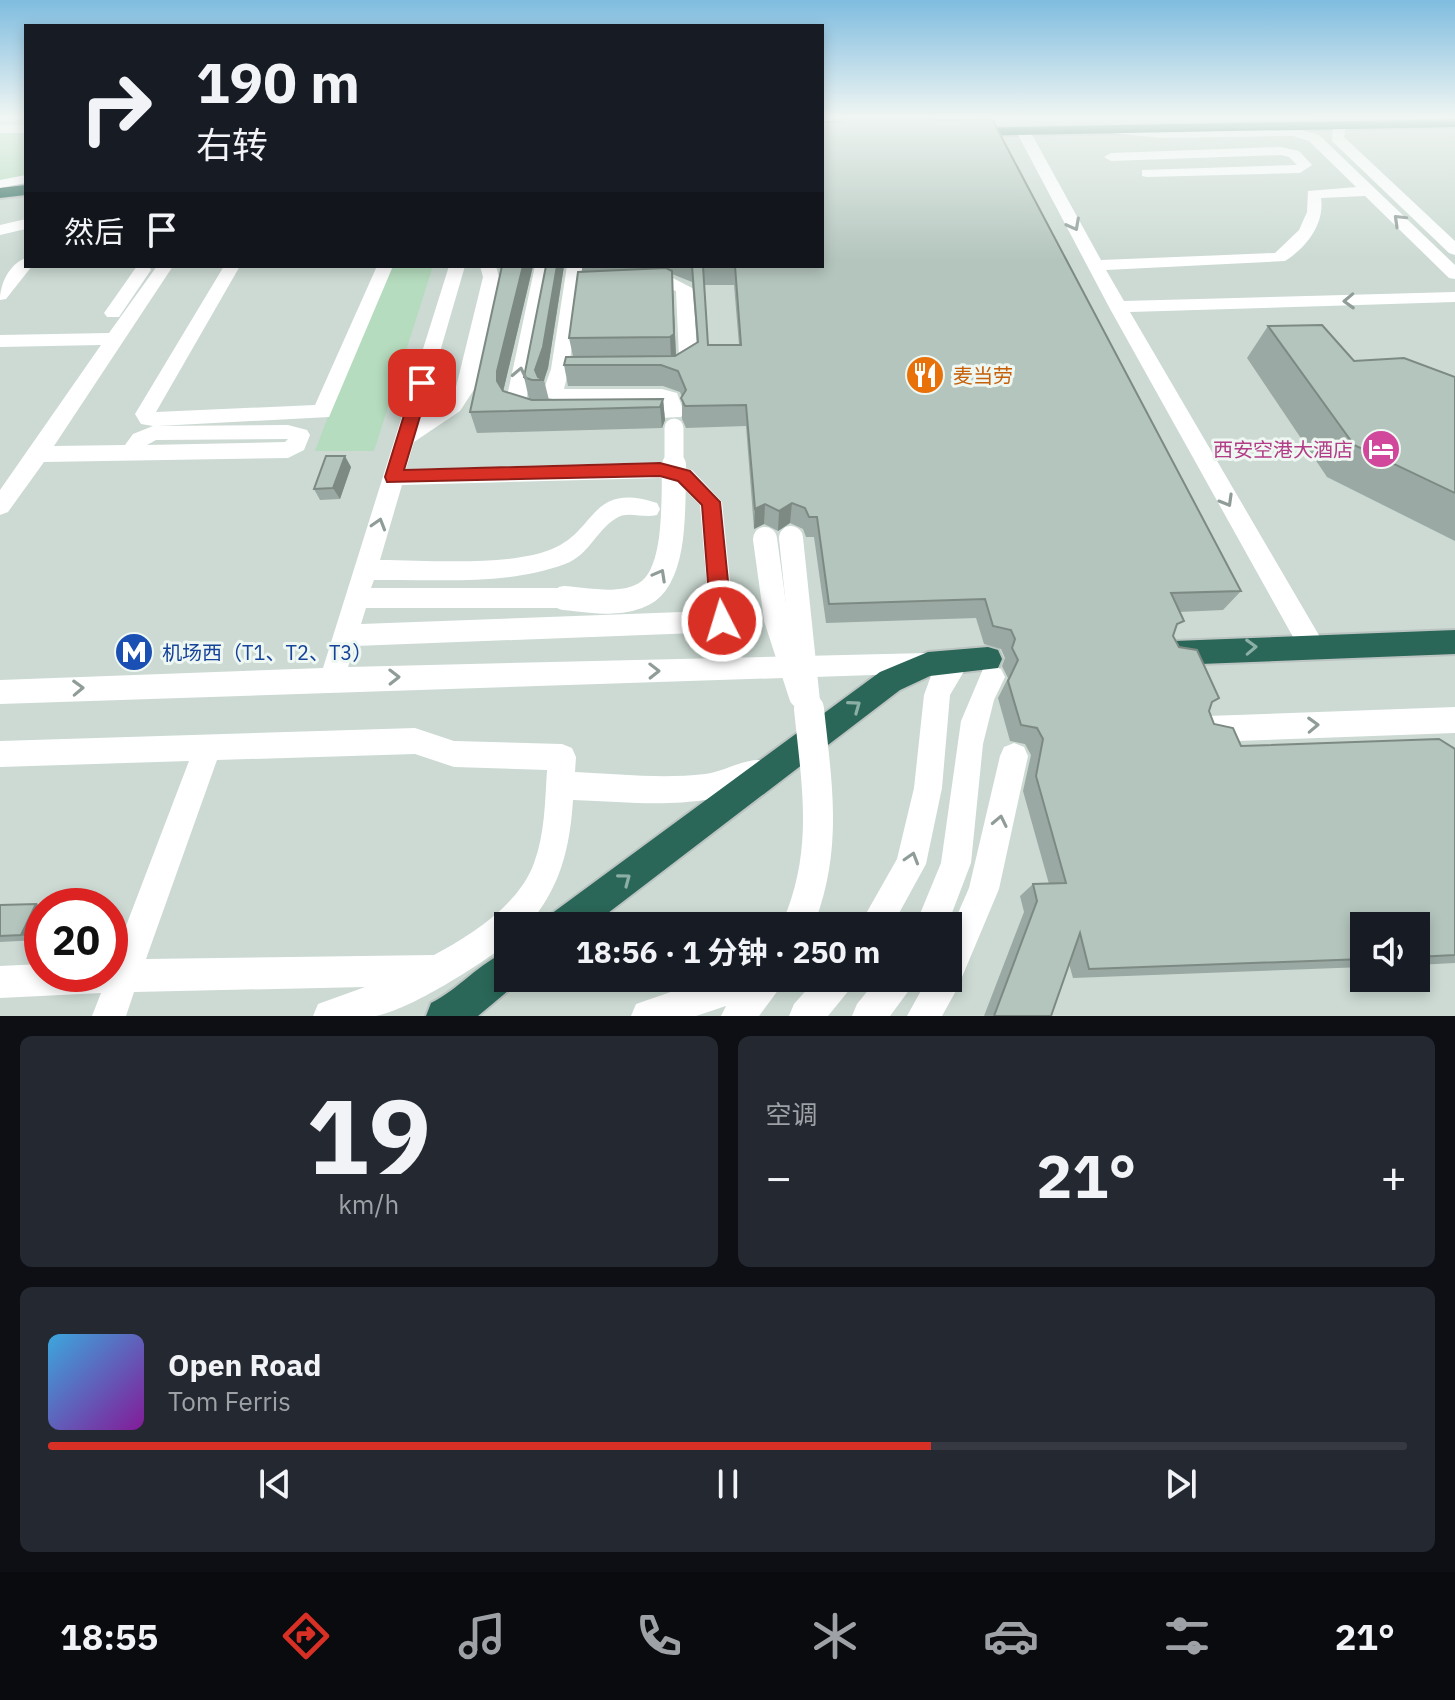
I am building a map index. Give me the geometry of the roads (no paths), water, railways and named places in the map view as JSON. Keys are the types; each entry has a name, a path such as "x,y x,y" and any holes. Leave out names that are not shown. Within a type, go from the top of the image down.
{"highway":[{"path":"0,195 24,190"},
{"path":"1174,653 1311,645 1455,642"},
{"path":"581,912 767,770 890,681 942,662 990,668"},
{"path":"444,1016 458,1009 494,980"}],"street":[{"path":"1041,165 1118,307 1311,645"},
{"path":"1147,173 1286,170 1304,169 1305,165"},
{"path":"1343,165 1455,274"},
{"path":"1366,165 1455,250"},
{"path":"1286,170 1308,194"},
{"path":"0,184 24,179"},
{"path":"1095,265 1279,258 1313,221 1316,205 1313,194 1369,191"},
{"path":"0,221 24,215"},
{"path":"0,230 24,224"},
{"path":"0,295 24,265"},
{"path":"0,505 164,268"},
{"path":"231,268 145,414 148,419 322,412 384,268"},
{"path":"332,679 456,268"},
{"path":"405,438 453,406 465,388 491,277 489,268"},
{"path":"543,268 516,393 519,406 537,411 674,420"},
{"path":"356,598 564,598 612,601 636,597 654,587 670,553 674,420 670,398 557,395 553,388 567,369 578,285 575,268"},
{"path":"113,313 143,270"},
{"path":"623,284 671,282 685,289 688,361 676,368 660,368"},
{"path":"1118,307 1455,297"},
{"path":"0,341 114,339"},
{"path":"38,454 131,453 288,450 297,445 300,435 288,432 154,433 140,439 131,453"},
{"path":"345,635 722,621 711,502 684,476 660,470 394,477"},
{"path":"366,570 534,565 564,554 613,507 628,504 649,509"},
{"path":"791,538 820,818 819,849 804,912"},
{"path":"765,539 783,657 809,716"},
{"path":"0,692 332,679 942,662 928,788 911,864 883,912"},
{"path":"938,912 956,862 972,724 990,668"},
{"path":"1207,729 1455,720"},
{"path":"0,754 415,741 454,754 562,757 554,842 546,874 533,899 475,950 439,970 351,1010 330,1016"},
{"path":"128,962 207,749"},
{"path":"962,941 984,889 1014,756"},
{"path":"560,785 672,790 708,788 767,770"},
{"path":"128,976 439,970"},
{"path":"0,982 24,981"},
{"path":"109,1016 117,992"},
{"path":"648,1016 718,992"},
{"path":"738,1016 757,992"},
{"path":"806,1016 827,992"},
{"path":"869,1016 888,992"},
{"path":"924,1016 938,992"}],"place":[{"name":"麦当劳","path":"925,375"},
{"name":"西安空港大酒店","path":"1381,449"},
{"name":"机场西（T1、T2、T3）","path":"134,652"}]}
